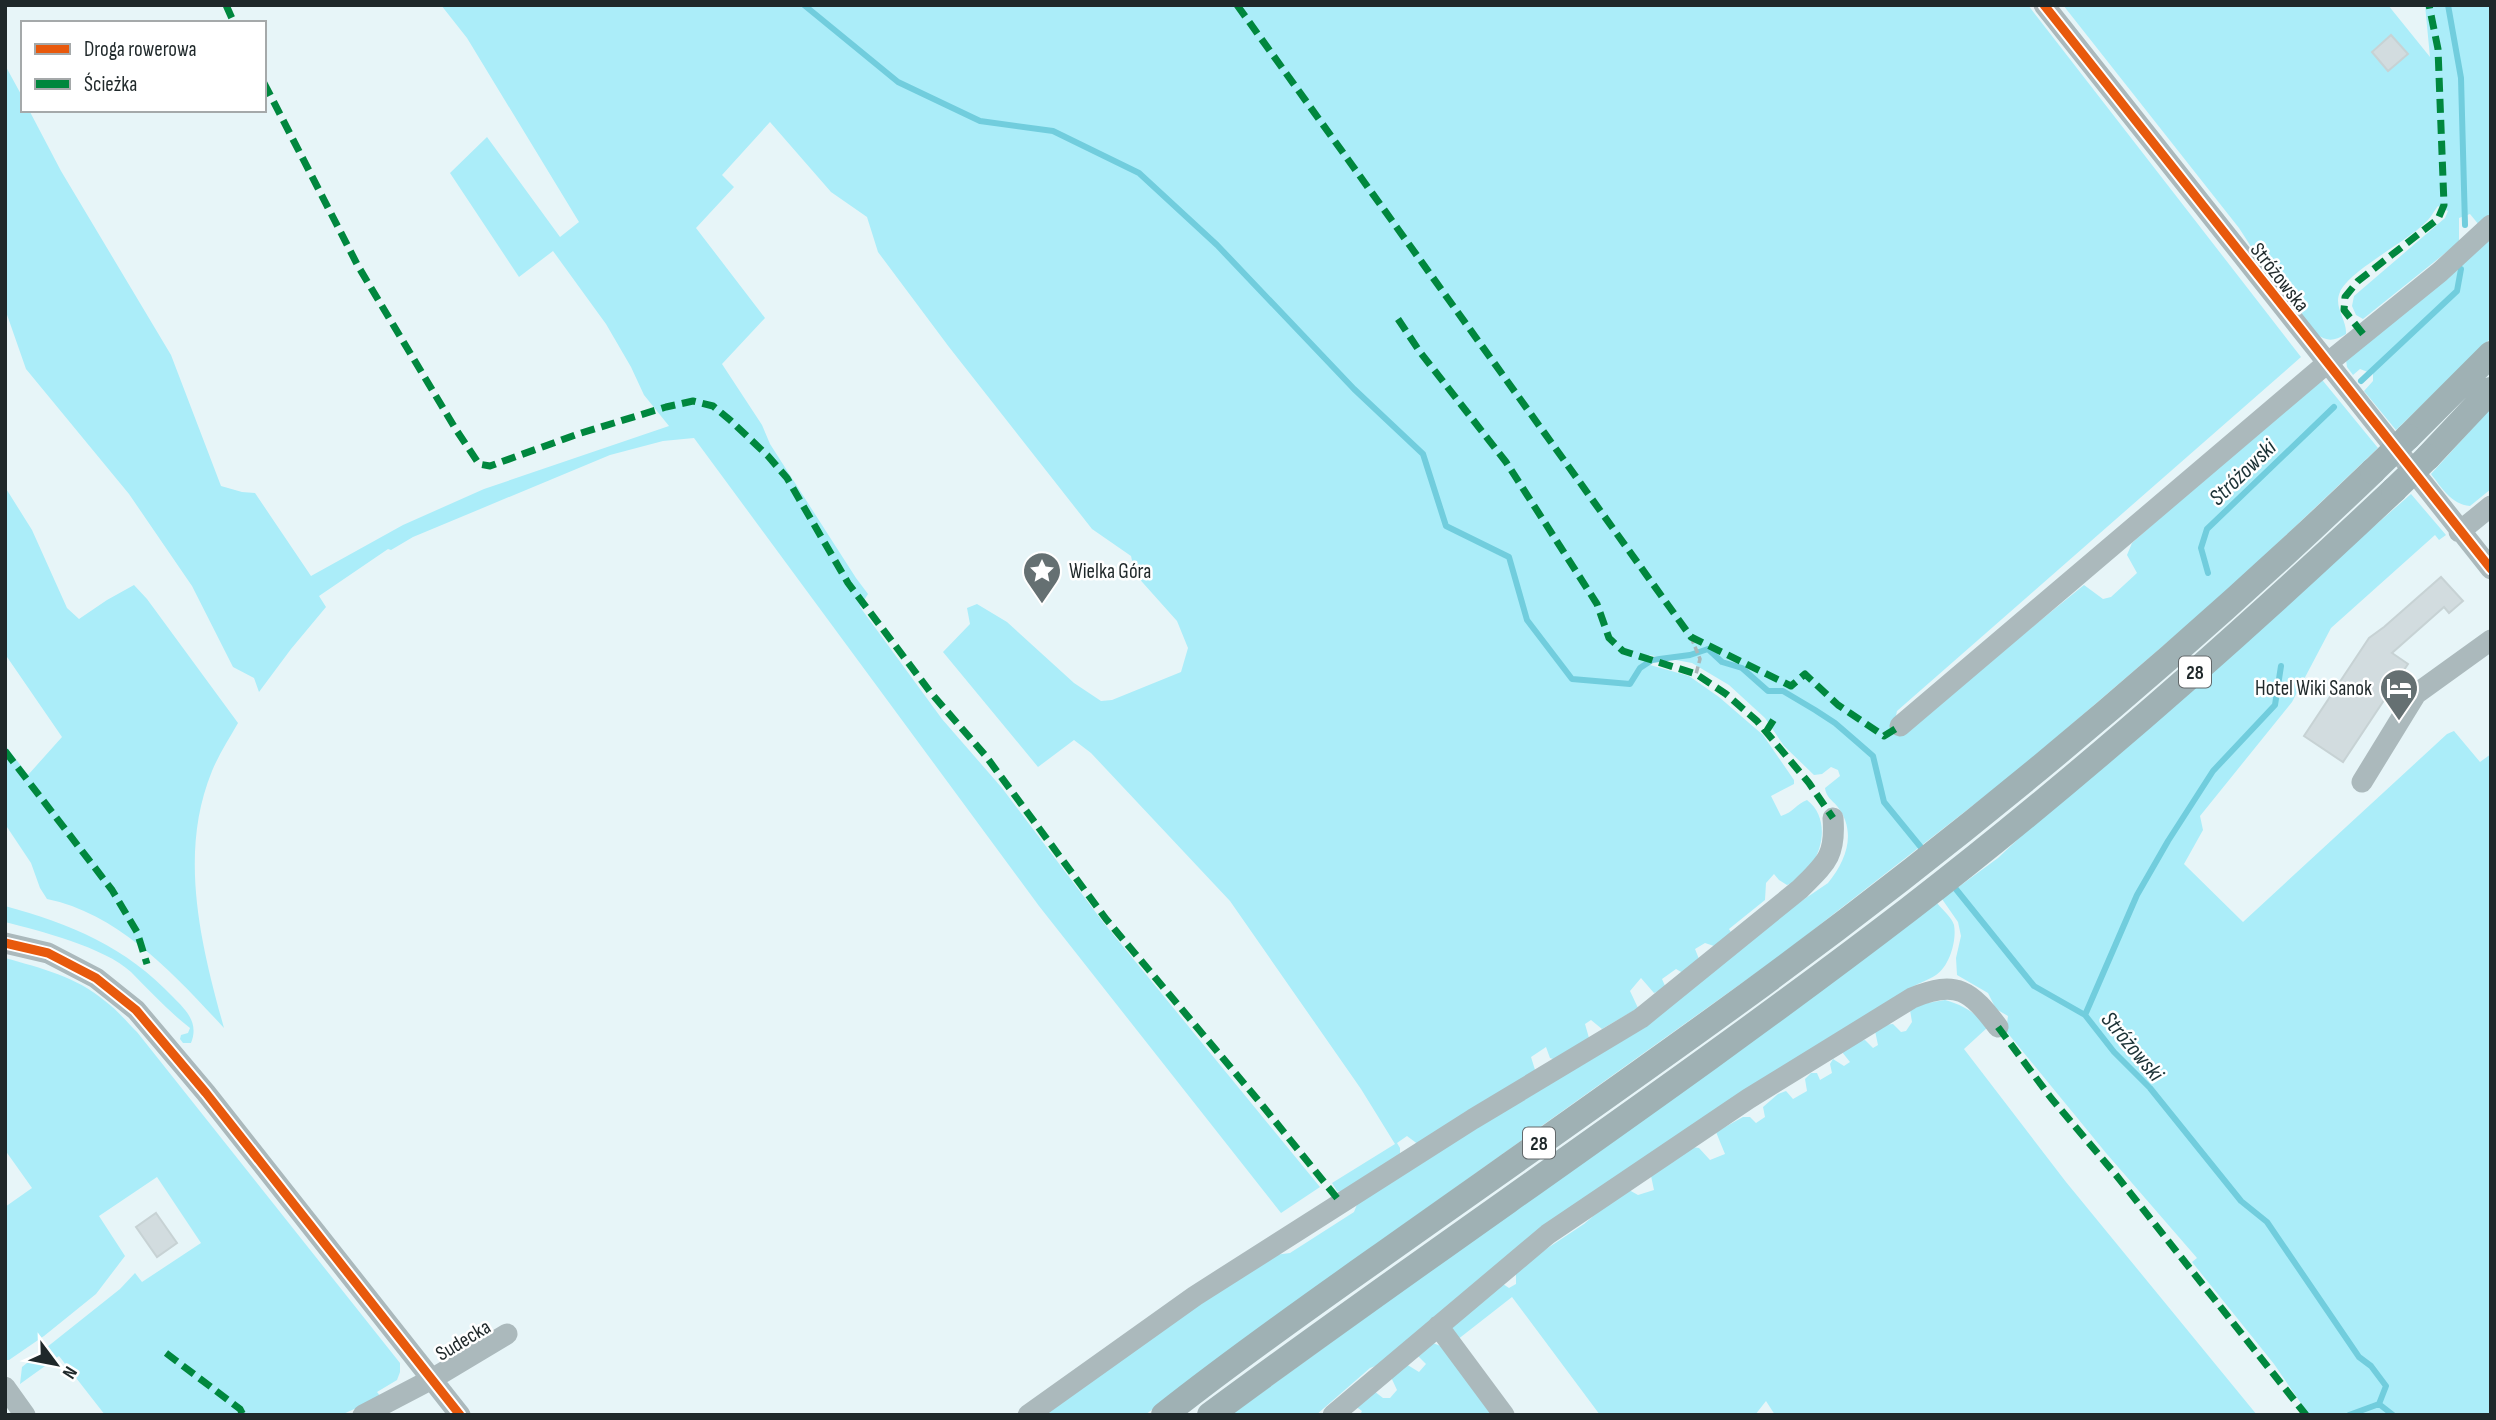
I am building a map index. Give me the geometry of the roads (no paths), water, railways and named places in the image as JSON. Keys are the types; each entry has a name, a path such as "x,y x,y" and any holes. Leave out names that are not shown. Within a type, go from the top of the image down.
{"main road":[{"name":"28","path":"1164,1415 1308,1307 1745,996 1969,826 2167,660 2282,557 2491,354"},
{"name":"28","path":"1210,1415 1350,1312 1768,1015 1989,846 2176,690 2394,490 2491,390"}],"street":[{"name":"Stróżowska","path":"2043,5 2491,569"},
{"path":"1900,726 2327,364 2440,272 2491,225"},
{"path":"2459,532 2491,506"},
{"path":"2362,782 2416,694 2491,639"},
{"path":"1028,1415 1195,1296 1474,1119 1641,1018 1801,889 1831,855 1835,836 1833,818"},
{"path":"5,943 48,953 96,978 135,1010 160,1037 460,1415"},
{"path":"1334,1415 1548,1234 1748,1099 1912,998 1935,988 1960,990 1980,1004 1998,1027"},
{"path":"1438,1326 1504,1415"},
{"name":"Sudecka","path":"363,1415 432,1379 507,1334"},
{"path":"7,1391 25,1415"}],"waterway":[{"path":"804,5 898,82 980,121 1053,131 1139,173 1217,245 1354,389 1423,454 1446,526 1509,557 1527,620 1572,679 1630,684 1640,668 1652,660 1690,655 1708,649 1722,662 1742,668 1768,691 1783,691 1815,710 1835,723 1873,756 1884,802 1924,851"},
{"name":"Stróżowski","path":"2448,5 2461,78 2465,225"},
{"name":"Stróżowski","path":"2361,381 2457,291 2461,269"},
{"name":"Stróżowski","path":"2208,573 2201,548 2207,529 2334,407"},
{"name":"Stróżowski","path":"2281,666 2275,705 2213,771 2168,841 2137,895 2085,1015 2114,1052 2150,1088 2241,1201 2267,1222 2359,1357 2371,1366 2386,1386 2379,1404 2393,1415"},
{"path":"1951,883 2034,986 2085,1015"},
{"path":"2349,1415 2379,1404"}],"place":[{"name":"Wielka Góra","path":"1042,605"},
{"name":"Hotel Wiki Sanok","path":"2399,722"}]}
